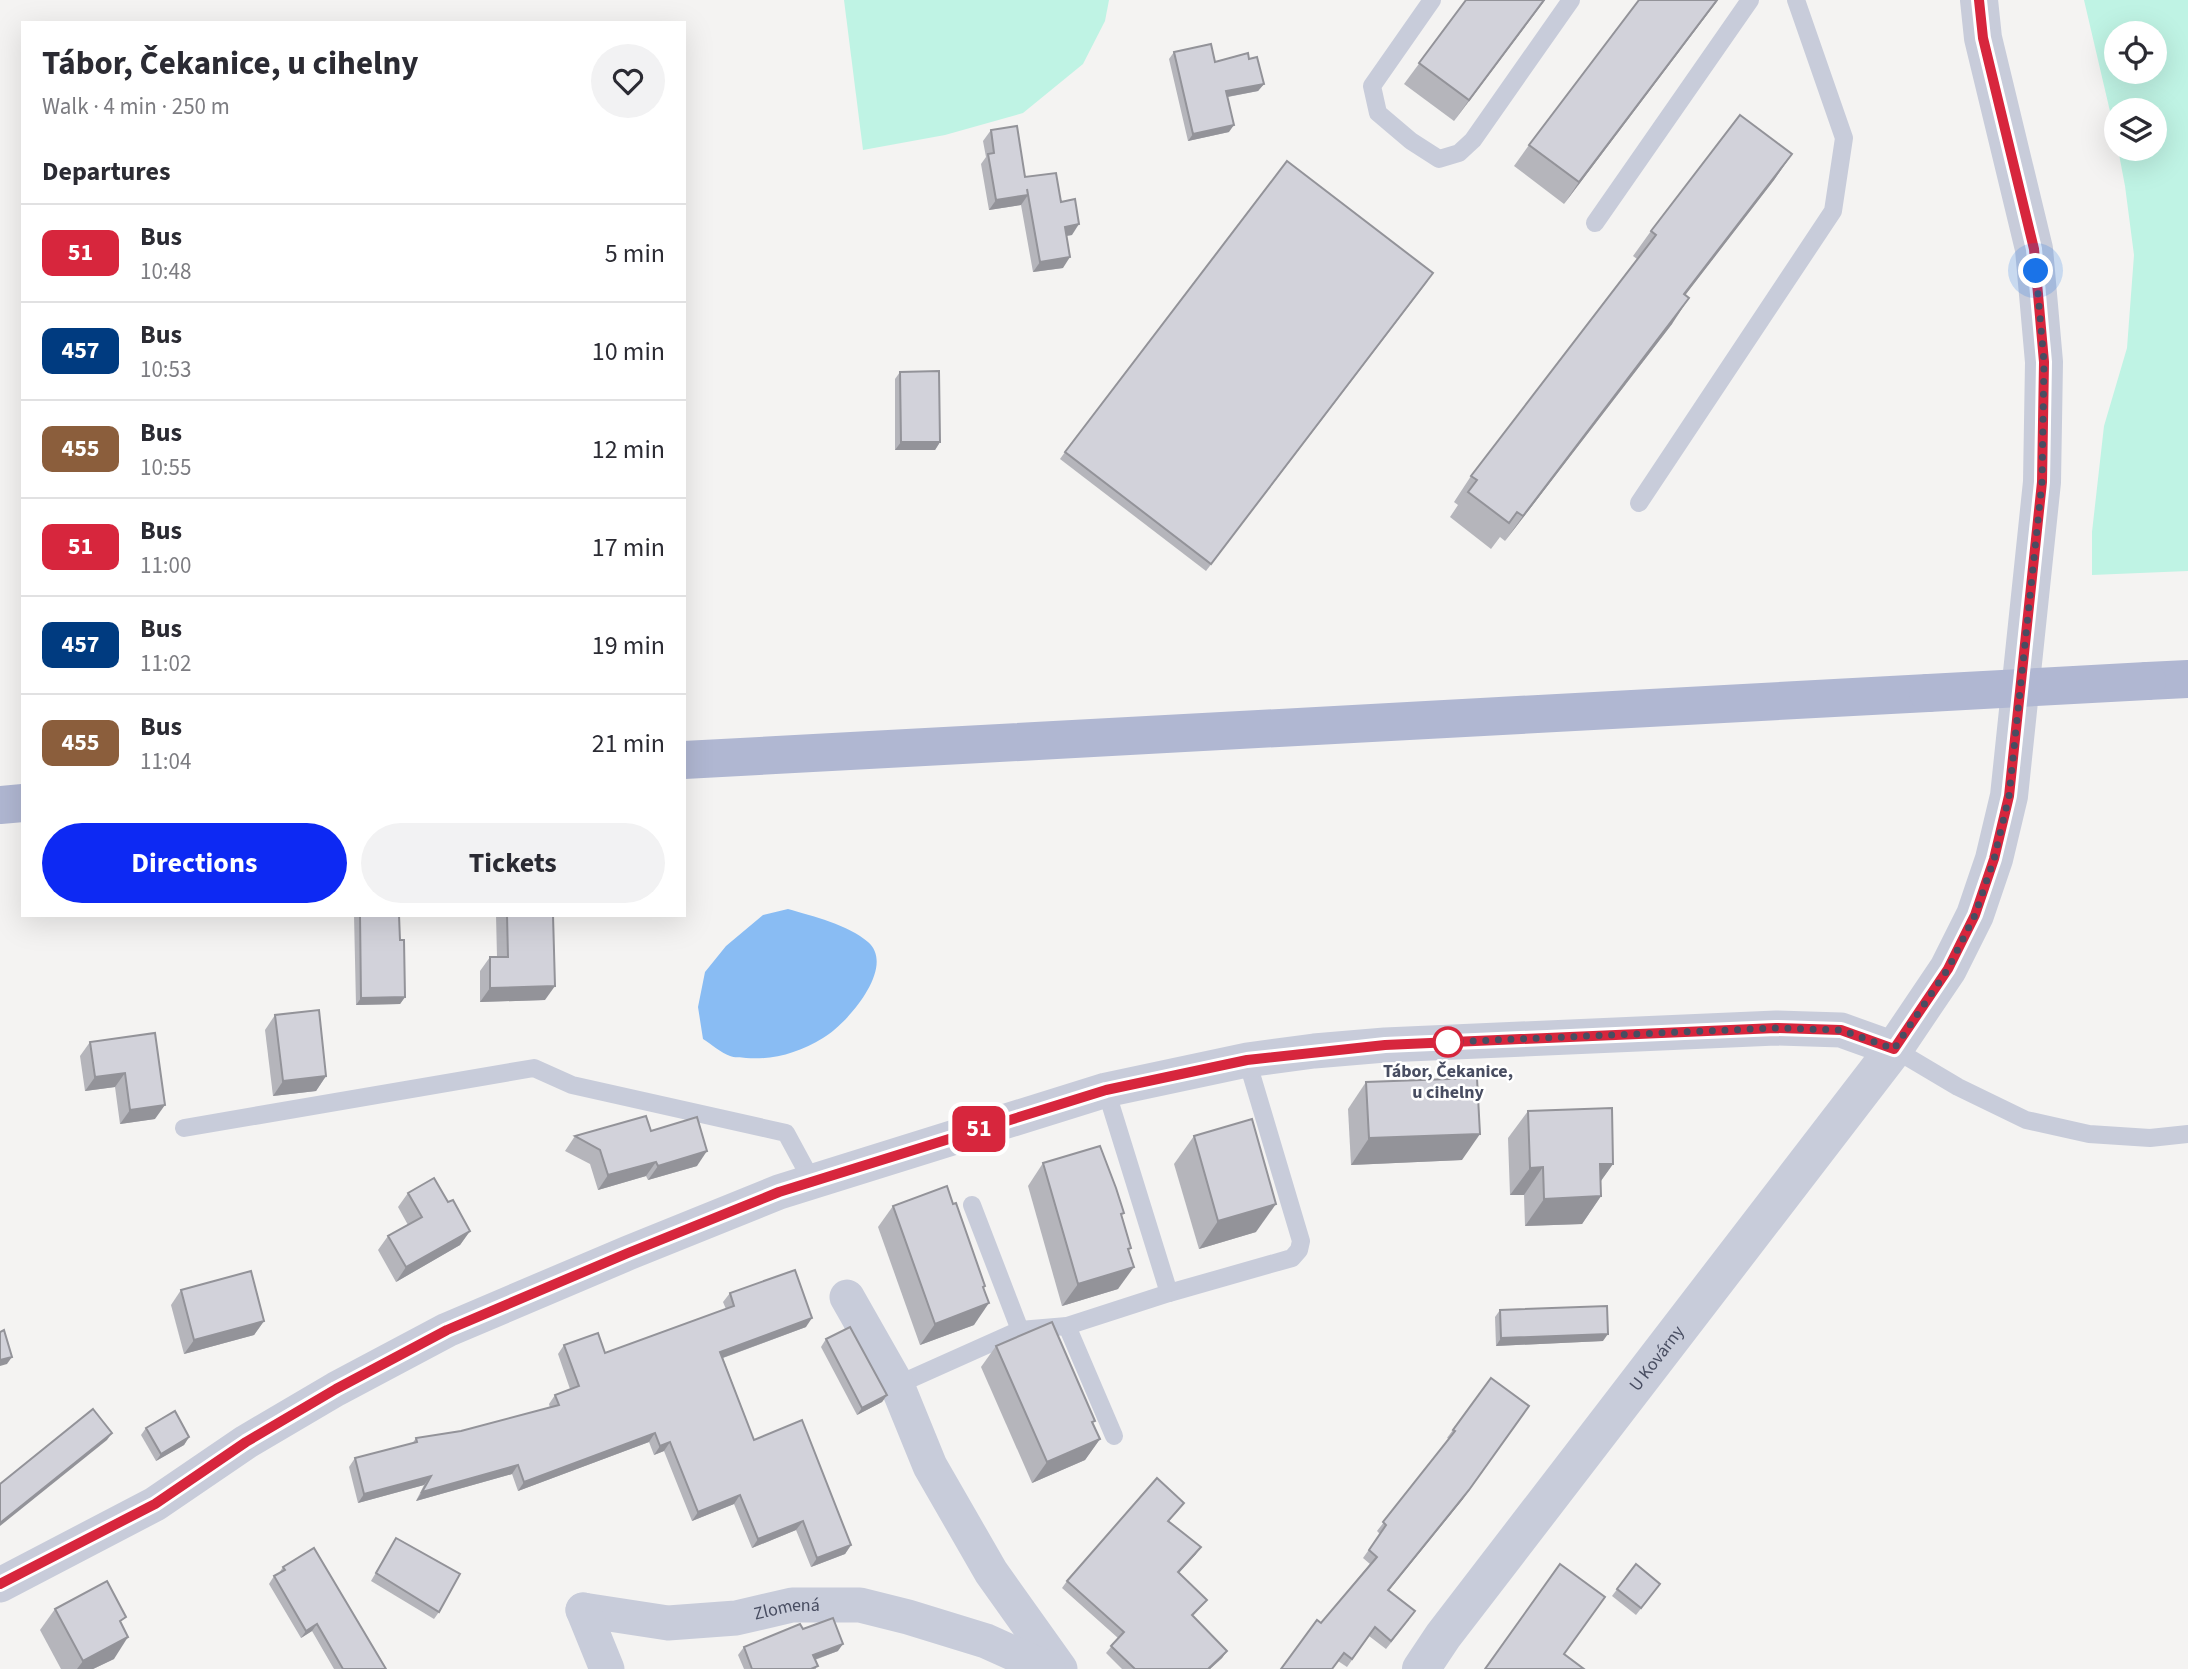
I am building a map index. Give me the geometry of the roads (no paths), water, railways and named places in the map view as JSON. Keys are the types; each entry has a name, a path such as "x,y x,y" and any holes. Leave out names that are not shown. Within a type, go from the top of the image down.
{"main road":[{"path":"686,760 2188,679"},
{"path":"0,805 21,803"}],"street":[{"name":"U Kovárny","path":"1421,1669 1443,1636 1894,1049 1948,969 1975,915 1994,859 2009,796 2042,482 2044,362 2034,249 1983,38 1979,0"},
{"path":"0,1584 155,1504 246,1442 324,1395 447,1330 779,1192 1106,1090 1247,1060 1385,1045 1776,1028 1841,1030 1894,1049"},
{"path":"847,1297 897,1385 930,1466 991,1572 1060,1669"},
{"name":"Zlomená","path":"607,1669 583,1610 668,1623 736,1618 792,1605 860,1605 908,1616 986,1641 1048,1669"}],"lane":[{"path":"1432,0 1372,86 1378,113 1411,141 1439,159 1459,153 1473,140 1571,0"},
{"path":"1595,223 1750,0"},
{"path":"1639,503 1833,211 1844,138 1796,0"},
{"path":"1894,1049 1958,1087 2026,1120 2089,1134 2150,1138 2188,1134"},
{"path":"897,1385 1020,1330 1068,1326 1169,1293 1292,1258 1299,1250 1301,1241 1247,1060"},
{"path":"184,1128 534,1068 572,1085 786,1133 812,1181"},
{"path":"1106,1090 1169,1293"},
{"path":"972,1205 1020,1330"},
{"path":"1068,1326 1114,1436"}],"water":[{"path":"788,909 841,926 868,942 875,953 873,980 844,1021 814,1043 786,1054 766,1058 727,1055 703,1039 698,1007 705,972 726,946 763,915"}],"place":[{"name":"Tábor, Čekanice, u cihelny","path":"1448,1042"}]}
